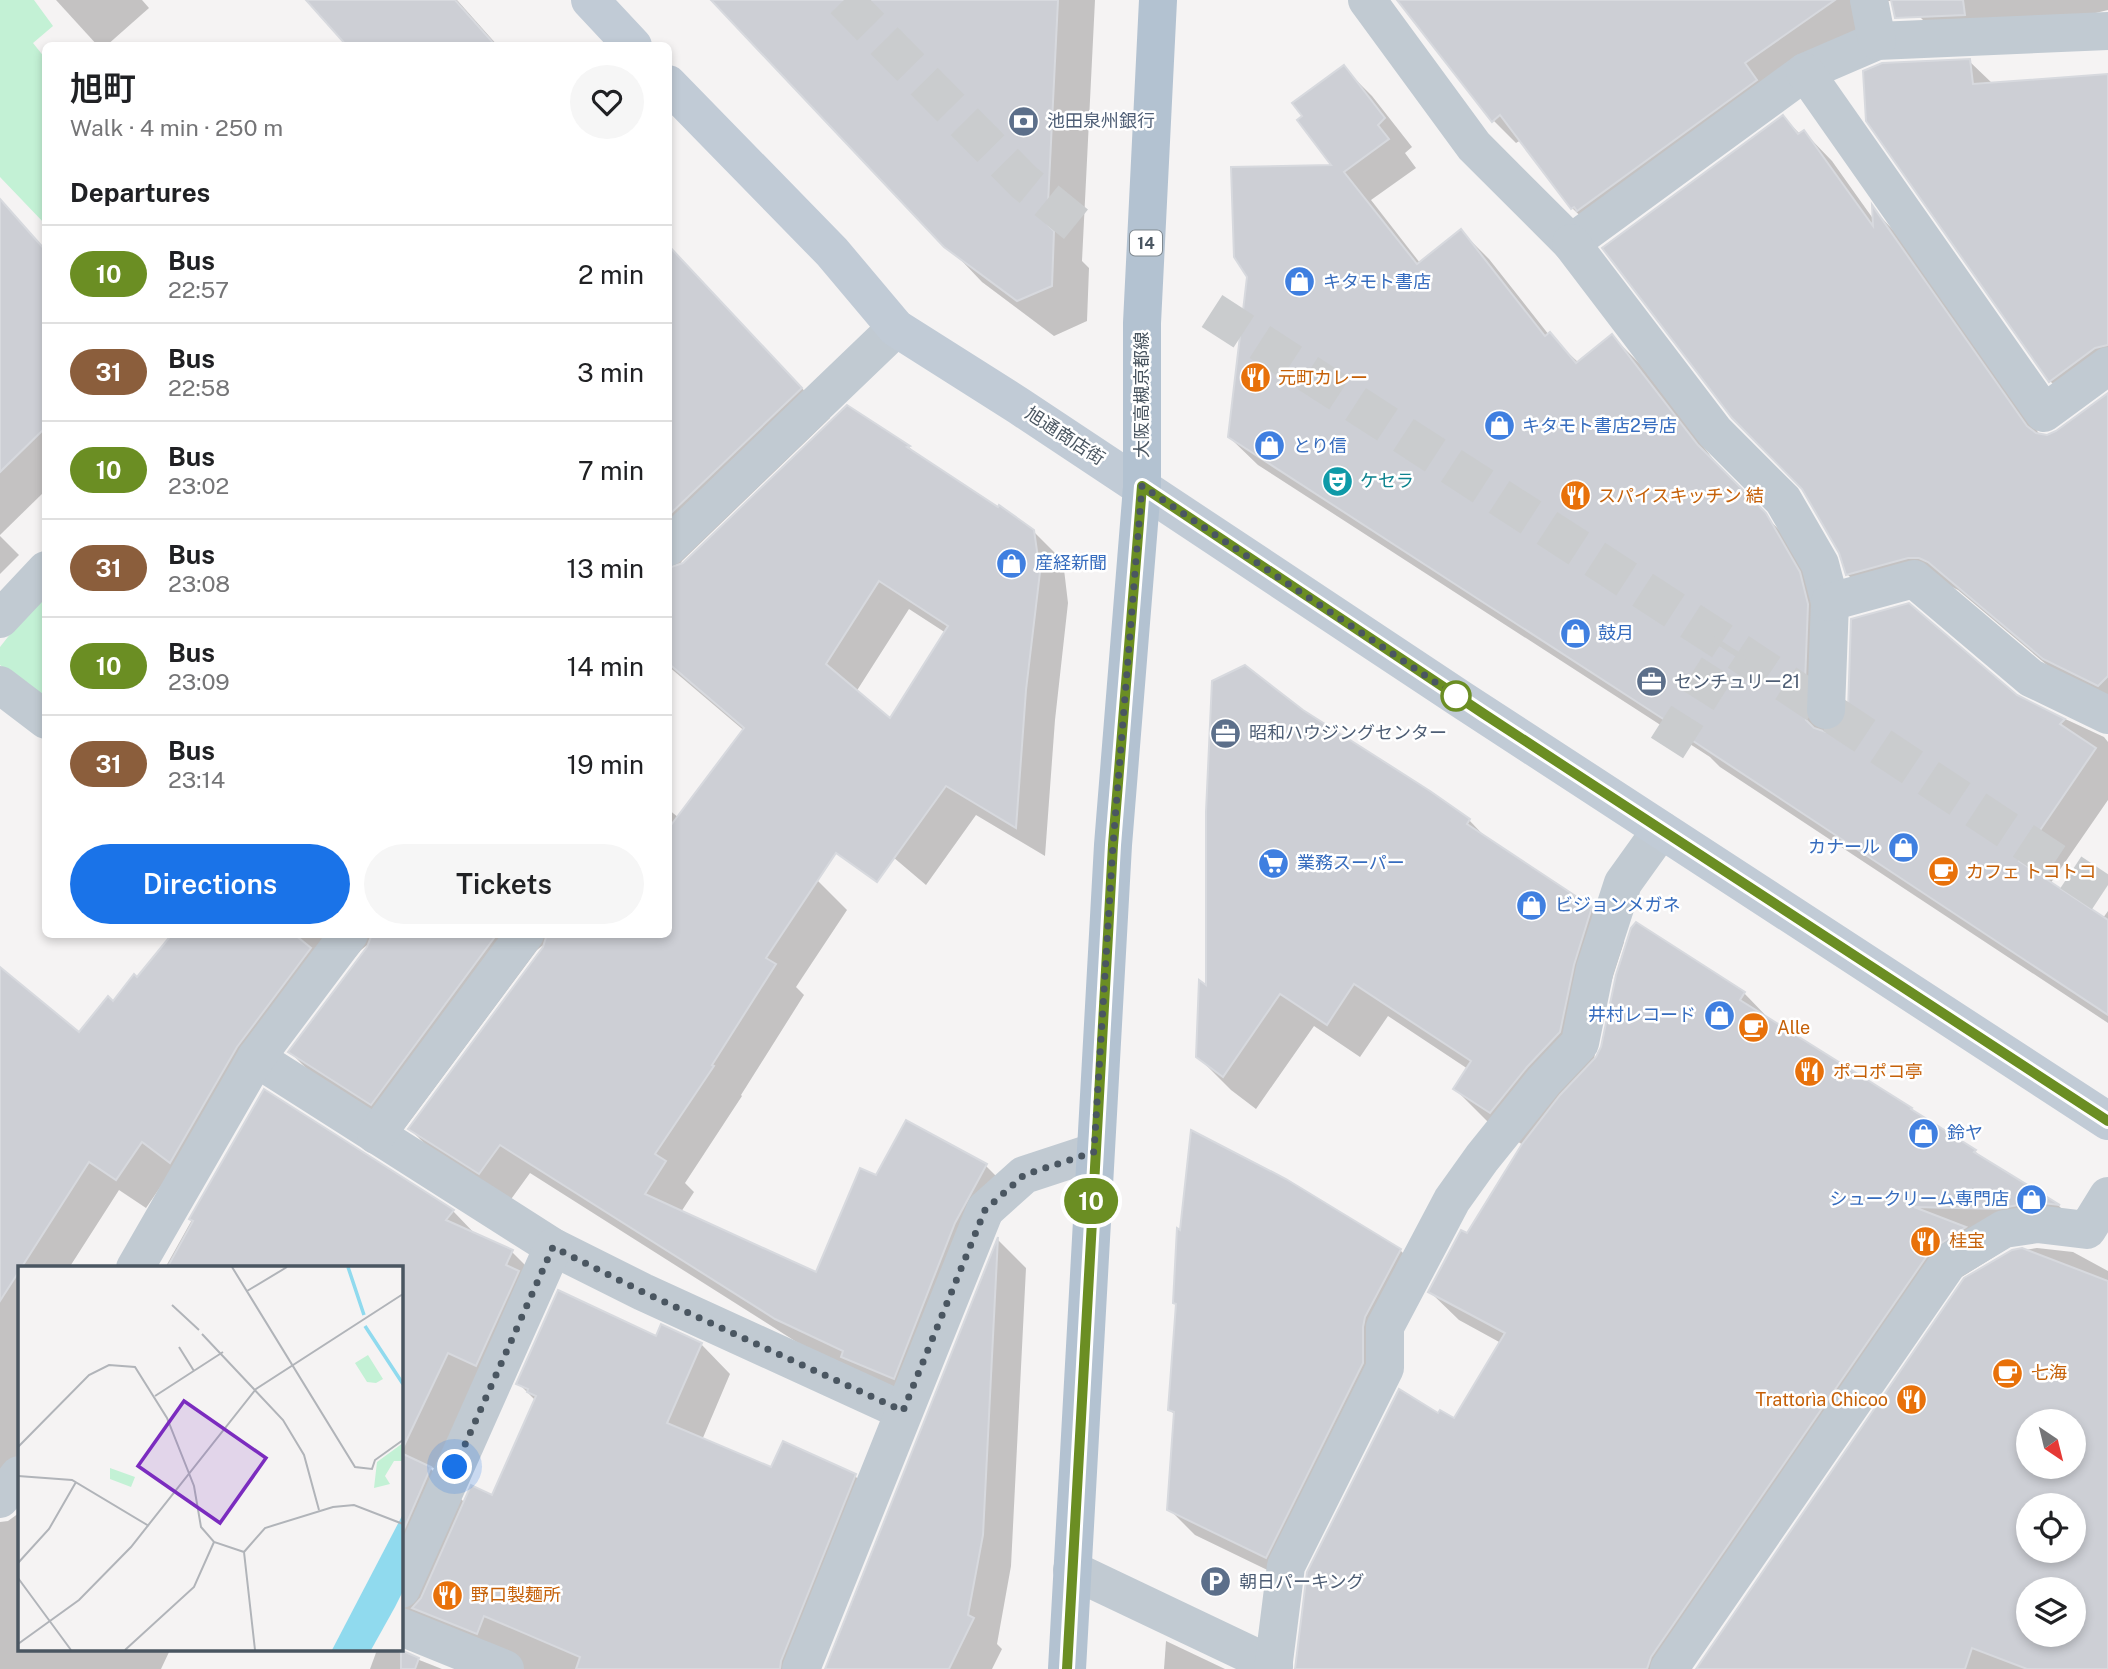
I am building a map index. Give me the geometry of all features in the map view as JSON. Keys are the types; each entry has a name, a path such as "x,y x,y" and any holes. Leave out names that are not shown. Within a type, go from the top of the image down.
{"main road":[{"name":"大阪高槻京都線","path":"1067,1669 1113,845 1142,486 1142,323 1158,0"}],"street":[{"path":"590,0 629,42"},
{"path":"1367,0 1474,146 1571,243 1715,432 1783,499 1820,564 1830,601 1826,710"},
{"path":"1868,0 1877,41"},
{"path":"1571,243 1805,72 1877,41 2108,32"},
{"path":"1805,72 2044,413 2108,366"},
{"name":"旭通商店街","path":"672,88 832,252 897,328 2108,1121"},
{"path":"672,543 897,328"},
{"path":"0,619 42,574"},
{"path":"1830,601 1914,579 2031,678 2108,715"},
{"path":"0,685 42,717"},
{"path":"1072,1570 1273,1667 1286,1566 1385,1368 1385,1327 1452,1200 1536,1091 1580,1043 1595,969 1623,883 1661,830"},
{"path":"136,1266 256,1058 338,938"},
{"path":"376,1135 522,938"},
{"path":"256,1058 553,1247 643,1292 903,1411"},
{"path":"801,1669 985,1210 1024,1175 1094,1152"},
{"path":"1669,1669 1949,1262 2004,1229 2038,1224 2087,1230 2108,1196"},
{"path":"402,1587 553,1247"},
{"path":"402,1627 505,1669"}],"green space":[{"path":"0,0 34,0 53,26 33,43 42,54 42,221 0,177"},
{"path":"42,594 42,700 0,665 0,647"}],"building":[{"path":"306,0 455,0 492,42 343,42"},
{"path":"711,0 1058,0 1047,224 1054,231 1052,286 1017,301 944,247"},
{"path":"1397,0 1835,0 1745,63 1757,80 1577,211 1574,207 1571,209 1500,115 1492,122"},
{"path":"1891,0 1963,0 1965,15 1895,18"},
{"path":"1970,59 1973,84 2108,74 2108,345 2095,348 2049,382 1866,121 1863,71 1882,63"},
{"path":"1344,65 1385,118 1378,125 1389,139 1344,172 1417,264 1461,229 1545,336 1550,332 1576,363 1612,334 1698,445 1766,513 1800,572 1808,604 1804,709 1806,720 1814,728 1826,732 1837,729 1845,721 1848,711 1851,619 1909,603 2017,695 2065,719 2060,724 2096,748 2019,861 2108,920 2108,1015 1690,739 1691,737 1228,437 1247,277 1234,257 1231,167 1331,165 1297,120 1302,116 1292,103"},
{"path":"1783,115 1798,134 1804,130 1873,226 1872,205 2027,426 2036,433 2047,435 2108,393 2108,676 2098,686 2043,659 1928,562 1919,558 1908,558 1846,575 1839,553 1802,489 1732,418 1602,248"},
{"path":"0,199 42,246 42,431 0,472"},
{"path":"672,249 802,388 672,512"},
{"path":"847,405 1034,530 1040,572 1026,690 1016,828 946,786 877,882 836,853 766,958 776,964 712,1065 714,1066 655,1154 666,1161 645,1194 816,1272 860,1168 876,1175 906,1120 987,1164 955,1223 894,1379 841,1357 843,1351 775,1319 500,1145 479,1174 408,1129 543,947 546,938 672,938 672,824 744,728 672,666 672,567 683,563","holes":["879,581 948,626 890,718 826,664"]},
{"path":"1245,665 1303,710 1430,791 1470,819 1467,824 1592,907 1574,965 1560,1032 1490,1113 1453,1089 1471,1061 1354,984 1327,1025 1280,994 1223,1077 1196,1057 1199,980 1206,985 1206,812 1212,681"},
{"path":"1636,922 1745,992 1740,1000 2060,1205 2034,1202 1997,1209 1914,1207 1966,1227 1931,1250 1651,1657 1647,1669 1295,1669 1307,1572 1399,1389 1438,1413 1440,1410 1454,1418 1505,1333 1428,1292 1461,1230 1467,1233 1522,1144 1560,1095 1596,1057 1601,1047 1616,975 1631,928"},
{"path":"169,938 299,938 311,948 237,1047 170,1163 142,1142 116,1180 89,1162 22,1266 18,1266 18,1273 0,1301 0,967 79,1032 108,996 113,1001 134,974 137,977"},
{"path":"370,938 494,938 371,1105 288,1052 367,947"},
{"path":"264,1089 454,1210 446,1220 513,1250 506,1265 519,1271 476,1366 448,1353 402,1450 402,1266 168,1266 193,1221 189,1219"},
{"path":"1191,1130 1286,1179 1401,1249 1365,1317 1363,1363 1266,1558 1167,1510 1174,1412 1168,1410 1176,1304 1173,1303 1177,1228 1180,1230"},
{"path":"998,1237 983,1535 968,1615 974,1618 949,1669 825,1669"},
{"path":"2022,1248 2108,1281 2108,1669 2027,1669 1972,1648 1965,1669 1696,1669 1964,1278 2012,1250"},
{"path":"558,1290 656,1336 661,1324 702,1343 667,1423 771,1467 783,1441 856,1474 780,1669 576,1669 580,1657 484,1616 477,1634 412,1608 421,1598 471,1485 492,1495 536,1396 516,1384"},
{"path":"402,1453 431,1467 402,1534"},
{"path":"402,1650 419,1658 415,1669 401,1669"}],"tunnel":[{"path":"844,0 1024,182 1078,226"},
{"path":"1212,311 1731,647 2108,897"},
{"path":"1667,748 1731,647"}],"bus line":[{"name":"10","path":"1067,1669 1113,845 1142,486 1484,714 2108,1121"}],"place":[{"name":"池田泉州銀行","path":"1024,121"},
{"name":"キタモト書店","path":"1300,282"},
{"name":"元町カレー","path":"1255,378"},
{"name":"キタモト書店2号店","path":"1499,426"},
{"name":"とり信","path":"1270,446"},
{"name":"ケセラ","path":"1337,481"},
{"name":"スパイスキッチン 結","path":"1575,496"},
{"name":"産経新聞","path":"1012,563"},
{"name":"鼓月","path":"1575,633"},
{"name":"センチュリー21","path":"1651,682"},
{"name":"昭和ハウジングセンター","path":"1226,733"},
{"name":"カナール","path":"1903,847"},
{"name":"業務スーパー","path":"1274,863"},
{"name":"カフェ トコトコ","path":"1943,872"},
{"name":"ビジョンメガネ","path":"1532,905"},
{"name":"井村レコード","path":"1719,1015"},
{"name":"Alle","path":"1754,1028"},
{"name":"ポコポコ亭","path":"1810,1072"},
{"name":"鈴ヤ","path":"1924,1133"},
{"name":"シュークリーム専門店","path":"2032,1199"},
{"name":"桂宝","path":"1926,1241"},
{"name":"七海","path":"2008,1373"},
{"name":"Trattorìa Chicoo","path":"1911,1400"},
{"name":"朝日パーキング","path":"1216,1582"},
{"name":"野口製麺所","path":"448,1595"}],"route":[{"path":"455,1467 553,1247 643,1292 903,1411 985,1210 1024,1175 1094,1152 1113,845 1142,486 1462,700 1456,696"}]}
